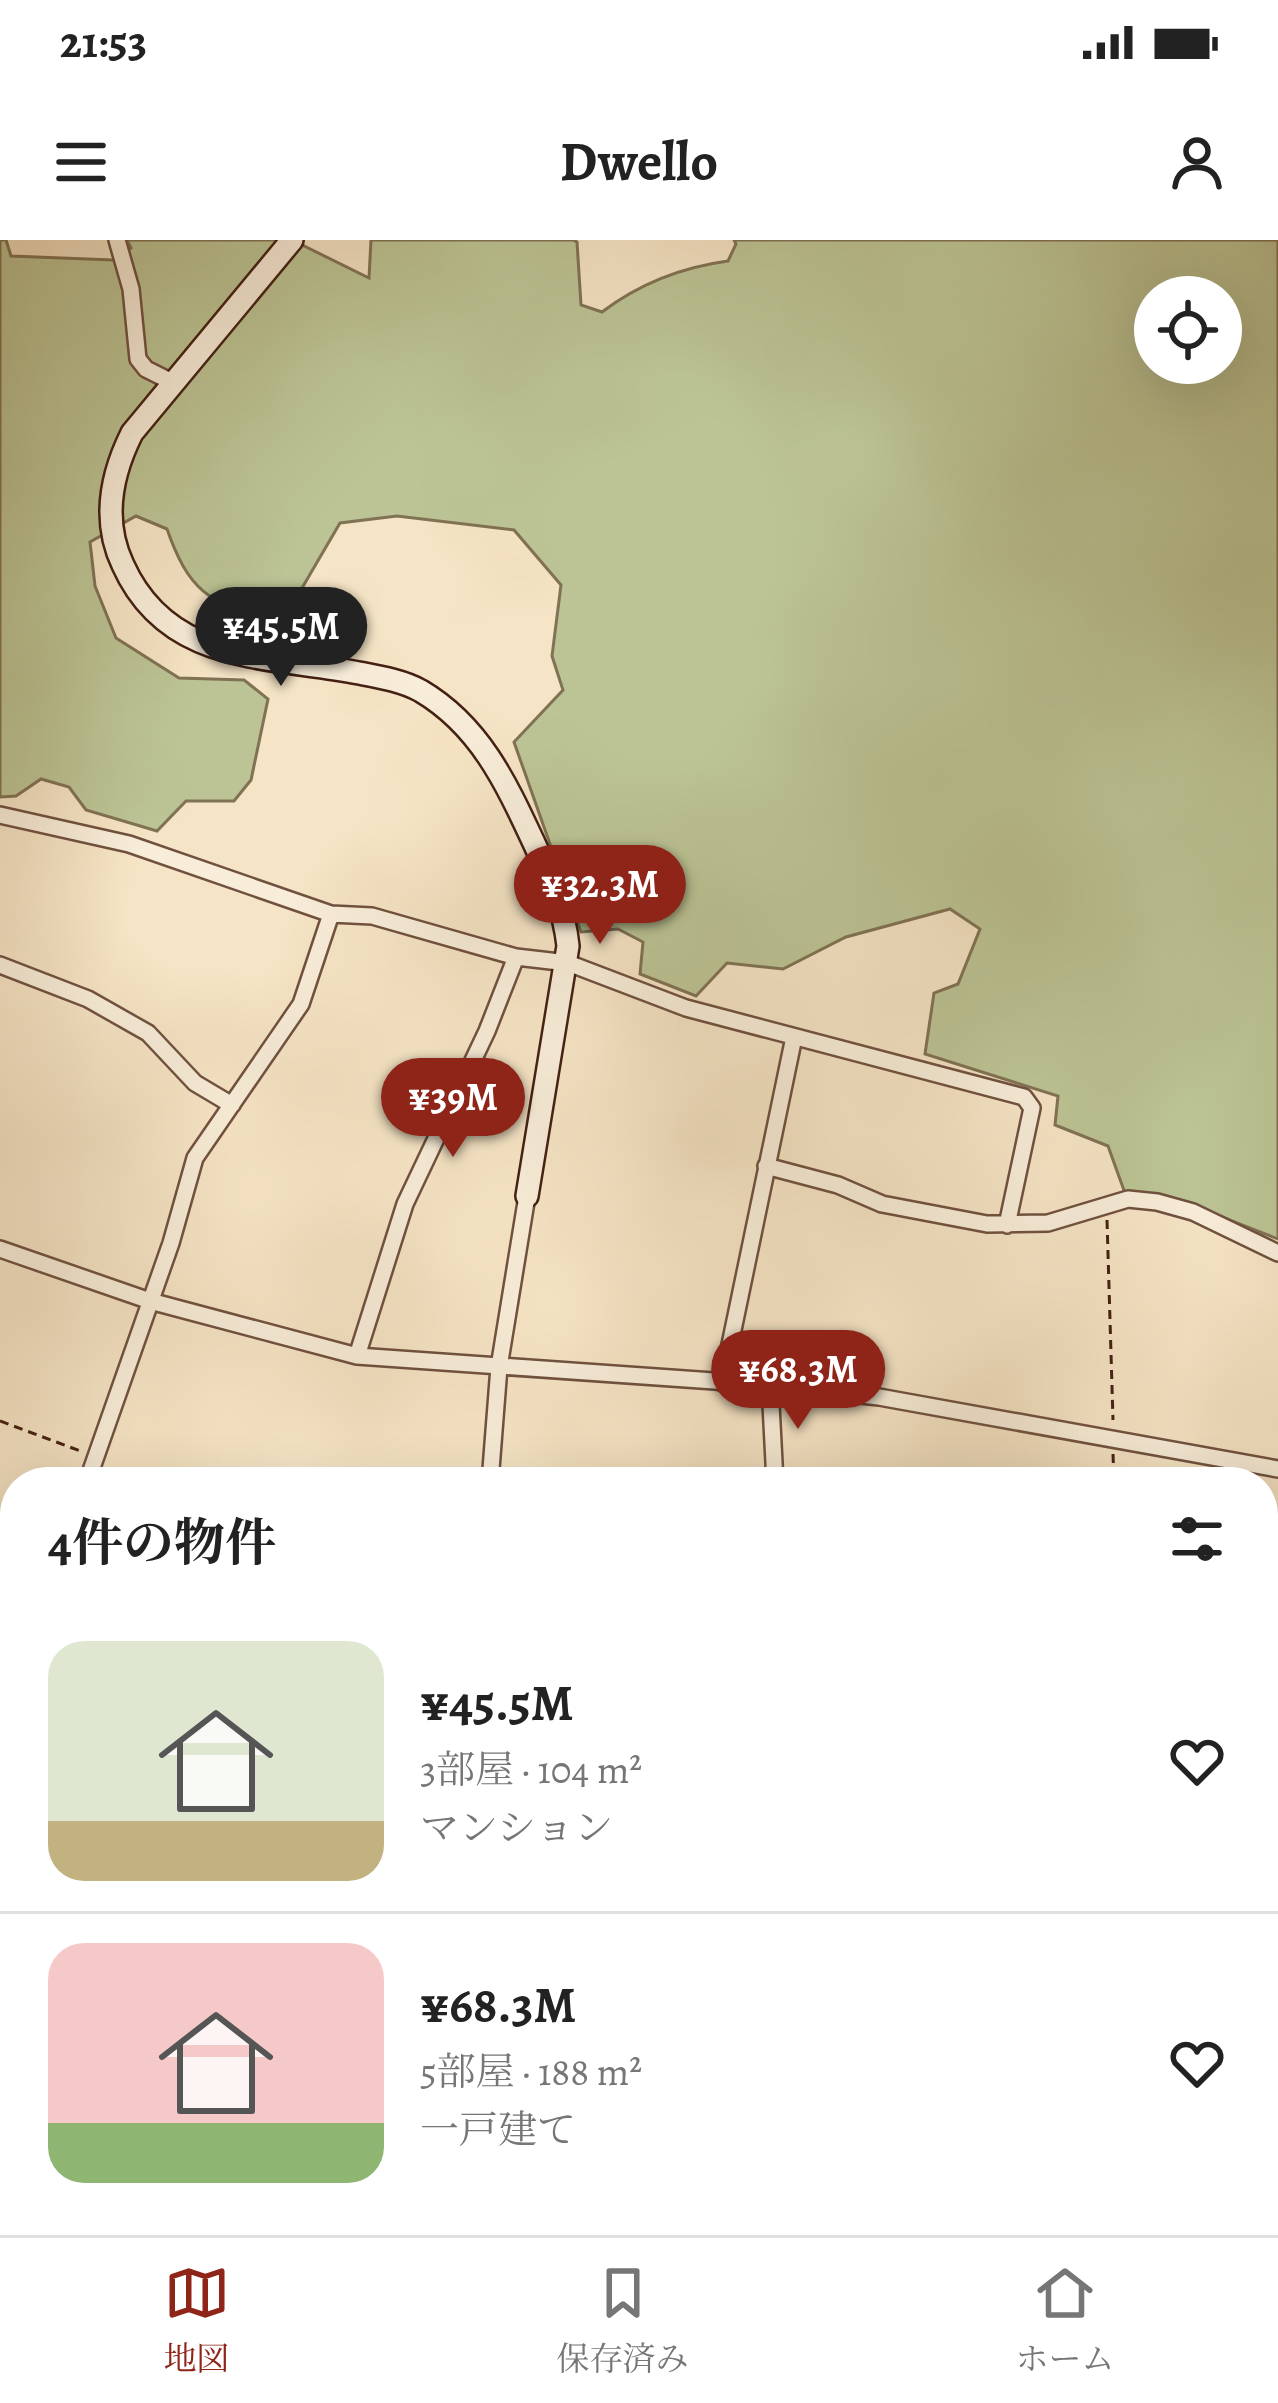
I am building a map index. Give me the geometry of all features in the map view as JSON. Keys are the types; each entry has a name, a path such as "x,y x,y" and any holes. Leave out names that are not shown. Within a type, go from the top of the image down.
{"street":[{"path":"117,240 131,289 138,359 146,369 172,382"},
{"path":"292,240 132,433 117,464 111,498 113,538 134,589 179,633 202,645 383,678 417,689 449,711 478,740 503,776 565,912 568,963 499,1367 491,1467"},
{"path":"0,814 129,844 332,914 372,916 516,957 568,963 686,1008 1024,1097 1032,1108 1006,1225"},
{"path":"92,1467 194,1159 301,1004 332,914"},
{"path":"356,1356 405,1204 487,1031 516,957"},
{"path":"0,965 88,999 148,1033 195,1083 232,1105"},
{"path":"722,1383 794,1037"},
{"path":"766,1166 838,1185 882,1204 1006,1225 1048,1223 1127,1199 1157,1202 1193,1212 1278,1253"},
{"path":"0,1249 150,1301 356,1356 879,1397 1266,1467"},
{"path":"770,1385 774,1467"}],"path":[{"path":"1105,1204 1114,1467"},
{"path":"0,1421 96,1456"}],"green space":[{"path":"0,240 6,240 11,256 113,260 131,248 127,240 292,240 369,278 371,240 573,240 577,242 581,305 602,312 662,278 728,261 734,240 1278,240 1278,1239 1204,1210 1126,1196 1108,1146 1055,1125 1058,1096 925,1054 934,993 958,984 980,929 950,909 846,937 783,969 727,963 696,996 640,974 643,942 618,929 581,932 514,742 563,690 552,656 561,585 514,530 397,516 340,523 302,588 269,619 230,607 203,591 183,566 167,529 136,516 90,542 95,586 116,638 179,678 244,680 268,699 251,780 234,801 186,801 157,831 86,810 69,787 41,779 16,796 0,797"}]}
